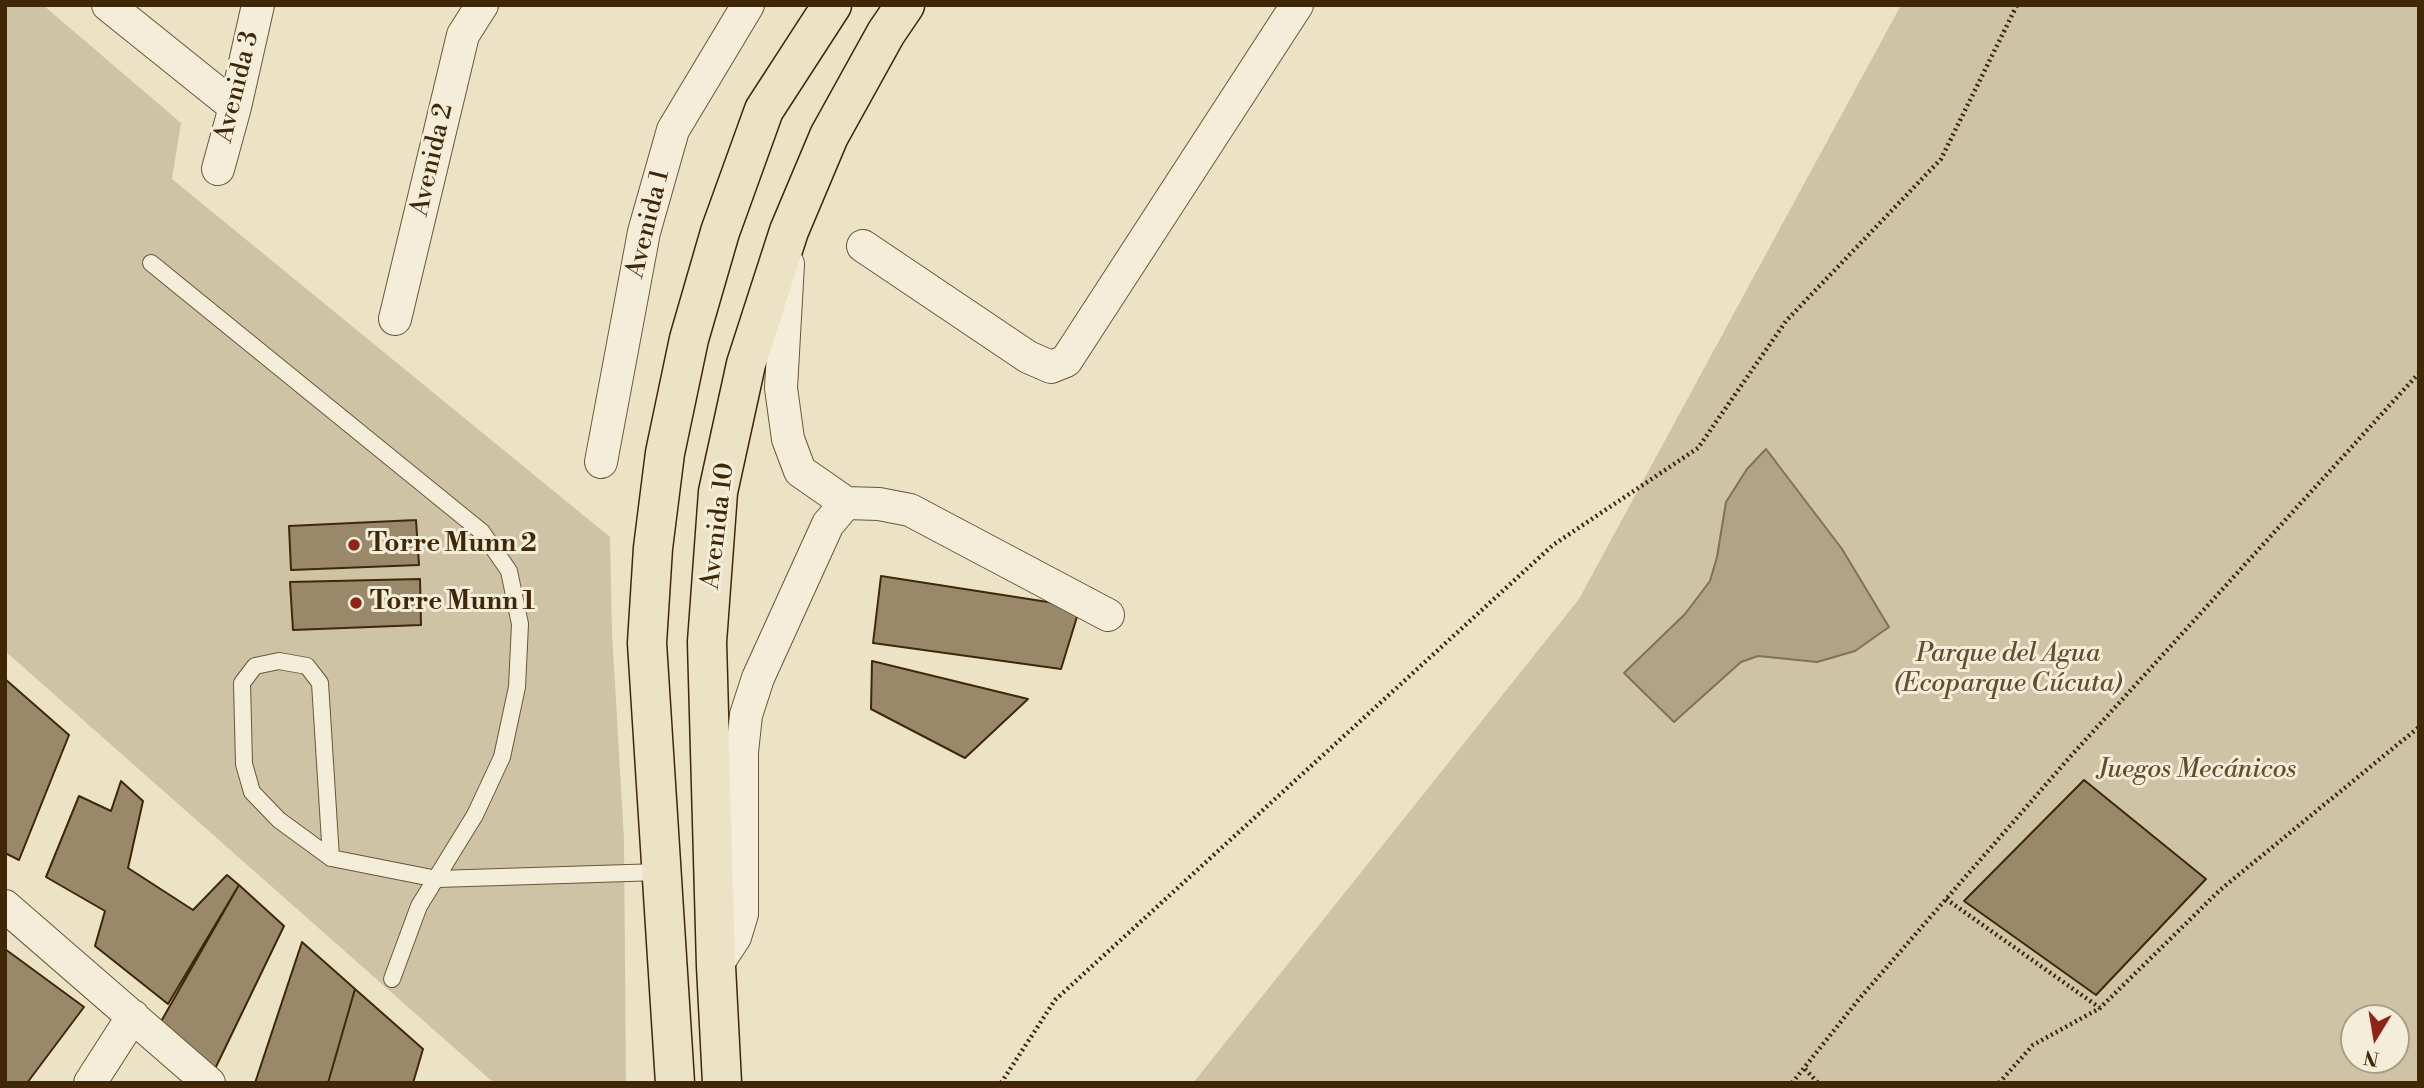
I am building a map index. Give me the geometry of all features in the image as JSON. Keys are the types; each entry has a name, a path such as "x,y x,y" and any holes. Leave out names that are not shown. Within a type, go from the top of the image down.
{"main road":[{"path":"675,1083 647,643 653,548 668,440 689,339 720,232 764,110 832,5"},
{"name":"Avenida 10","path":"722,1083 707,642 718,492 747,364 789,231 829,136 886,33 905,5"}],"street":[{"path":"108,5 235,107"},
{"name":"Avenida 3","path":"218,169 258,5"},
{"name":"Avenida 2","path":"395,319 463,35 482,5"},
{"name":"Avenida 1","path":"601,462 644,232 673,130 748,5"},
{"path":"863,246 1028,357 1051,367 1066,361 1297,5"},
{"path":"789,231 781,388 788,439 800,471 846,503 880,504 910,510 1108,615"},
{"path":"716,966 735,937 742,914 742,752 746,715 758,678 828,524 846,503"},
{"path":"5,906 209,1083"},
{"path":"90,1083 133,1016"}],"lane":[{"path":"151,263 482,532 509,571 520,624 517,687 502,757 475,815 419,906 392,979"},
{"path":"331,858 320,682 307,666 279,660 255,666 242,683 244,764 251,792 279,820 331,858 437,879 660,872"}],"path":[{"path":"1001,1083 1055,1000 1533,563 1553,545 1698,448 1786,320 1941,159 2017,5"},
{"path":"1792,1083 1859,999 2078,748 2419,373"},
{"path":"1999,1083 2033,1045 2100,1008 2220,890 2419,727"},
{"path":"1946,899 2100,1008"},
{"path":"1805,1069 1818,1083"}],"green space":[{"path":"5,5 43,5 181,123 172,179 610,537 612,632 624,839 626,1083 494,1083 5,651"},
{"name":"Parque del Agua (Ecoparque Cúcuta)","path":"1901,5 2419,5 2419,1083 1193,1083 1579,599"}],"shaded area":[{"path":"1766,449 1842,549 1889,627 1855,651 1817,662 1758,656 1741,662 1674,722 1624,673 1685,614 1710,581 1726,502 1747,469"}],"building":[{"name":"Torre Munn 2","path":"416,520 419,565 291,570 289,526"},
{"path":"881,576 1080,607 1061,669 873,643"},
{"name":"Torre Munn 1","path":"420,579 421,625 293,630 290,582"},
{"path":"872,661 1028,699 965,758 871,709"},
{"path":"5,679 69,735 19,860 5,853"},
{"path":"2084,780 2206,879 2096,995 1964,901"},
{"path":"121,781 143,801 128,868 193,910 227,875 239,885 168,1004 95,946 105,911 46,877 79,796 111,811"},
{"path":"239,885 284,926 213,1073 159,1025"},
{"path":"302,942 355,989 328,1083 255,1083"},
{"path":"5,949 84,1007 27,1083 5,1083"},
{"path":"355,989 423,1049 413,1083 328,1083"}],"place":[{"name":"Torre Munn 2","path":"354,545"},
{"name":"Torre Munn 1","path":"356,603"}],"park label":[{"name":"Juegos Mecánicos","path":"2197,771"}]}
